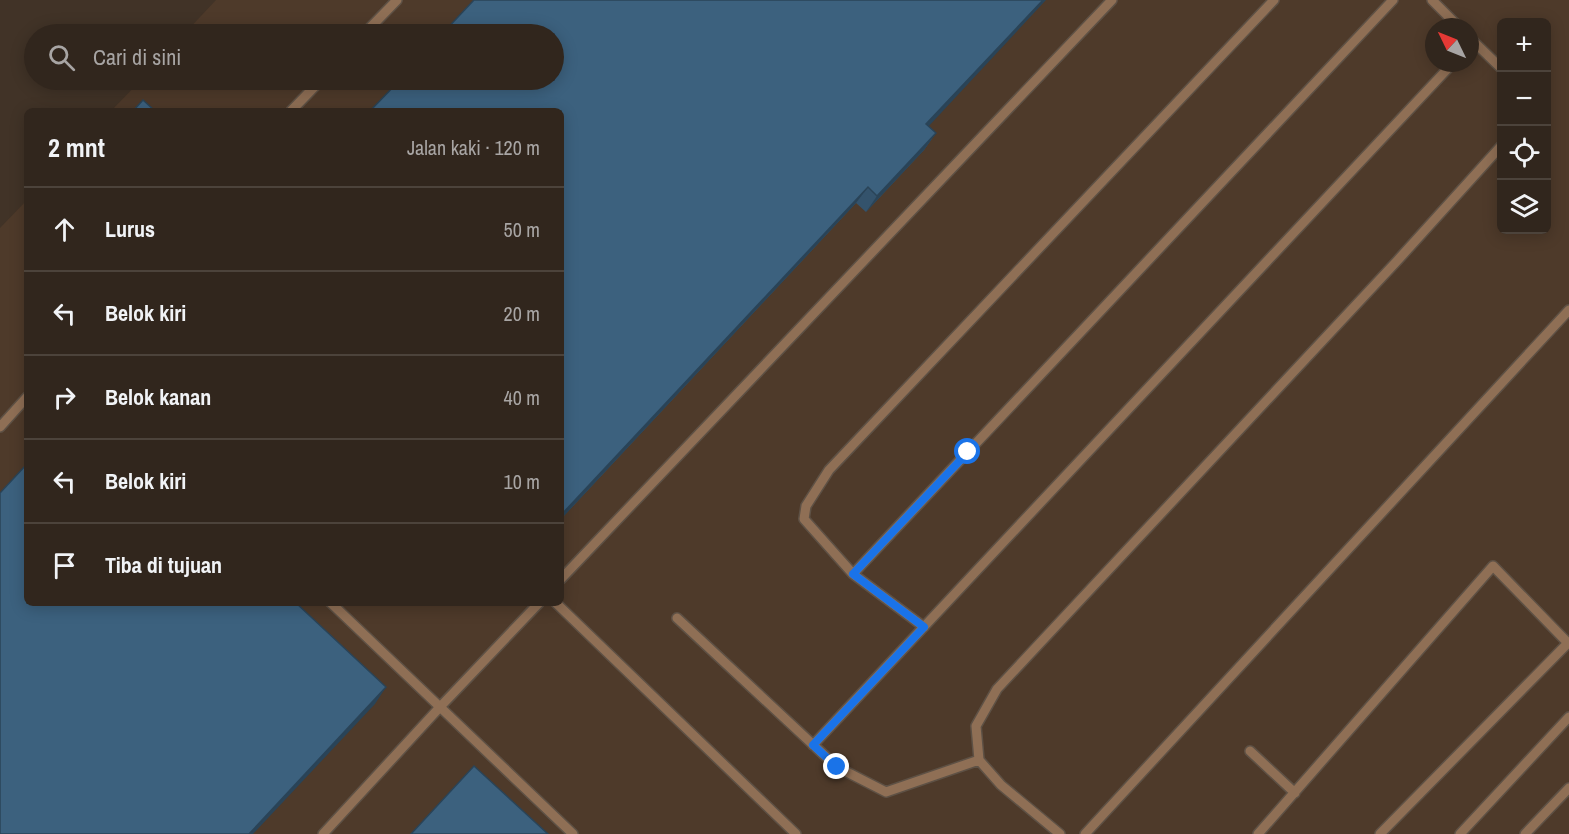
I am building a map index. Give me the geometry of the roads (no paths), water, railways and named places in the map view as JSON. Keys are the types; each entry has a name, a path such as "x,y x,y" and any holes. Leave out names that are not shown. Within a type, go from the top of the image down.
{"lane":[{"path":"374,24 397,0"},
{"path":"564,576 1112,0"},
{"path":"924,627 853,574 804,519 806,506 829,470 1274,0"},
{"path":"853,574 1393,0"},
{"path":"1432,0 1450,18"},
{"path":"1479,49 1497,65"},
{"path":"813,745 1445,72"},
{"path":"294,108 311,90"},
{"path":"1060,834 1001,785 979,760 976,726 997,689 1397,261 1497,151"},
{"path":"1085,834 1569,310"},
{"path":"0,427 24,400"},
{"path":"1258,834 1493,566 1569,643 1380,834"},
{"path":"334,606 573,834"},
{"path":"323,834 536,606"},
{"path":"559,606 796,834"},
{"path":"677,618 837,767 886,792 979,760"},
{"path":"1461,834 1569,717"},
{"path":"1250,751 1295,793"},
{"path":"1525,834 1569,788"}]}
